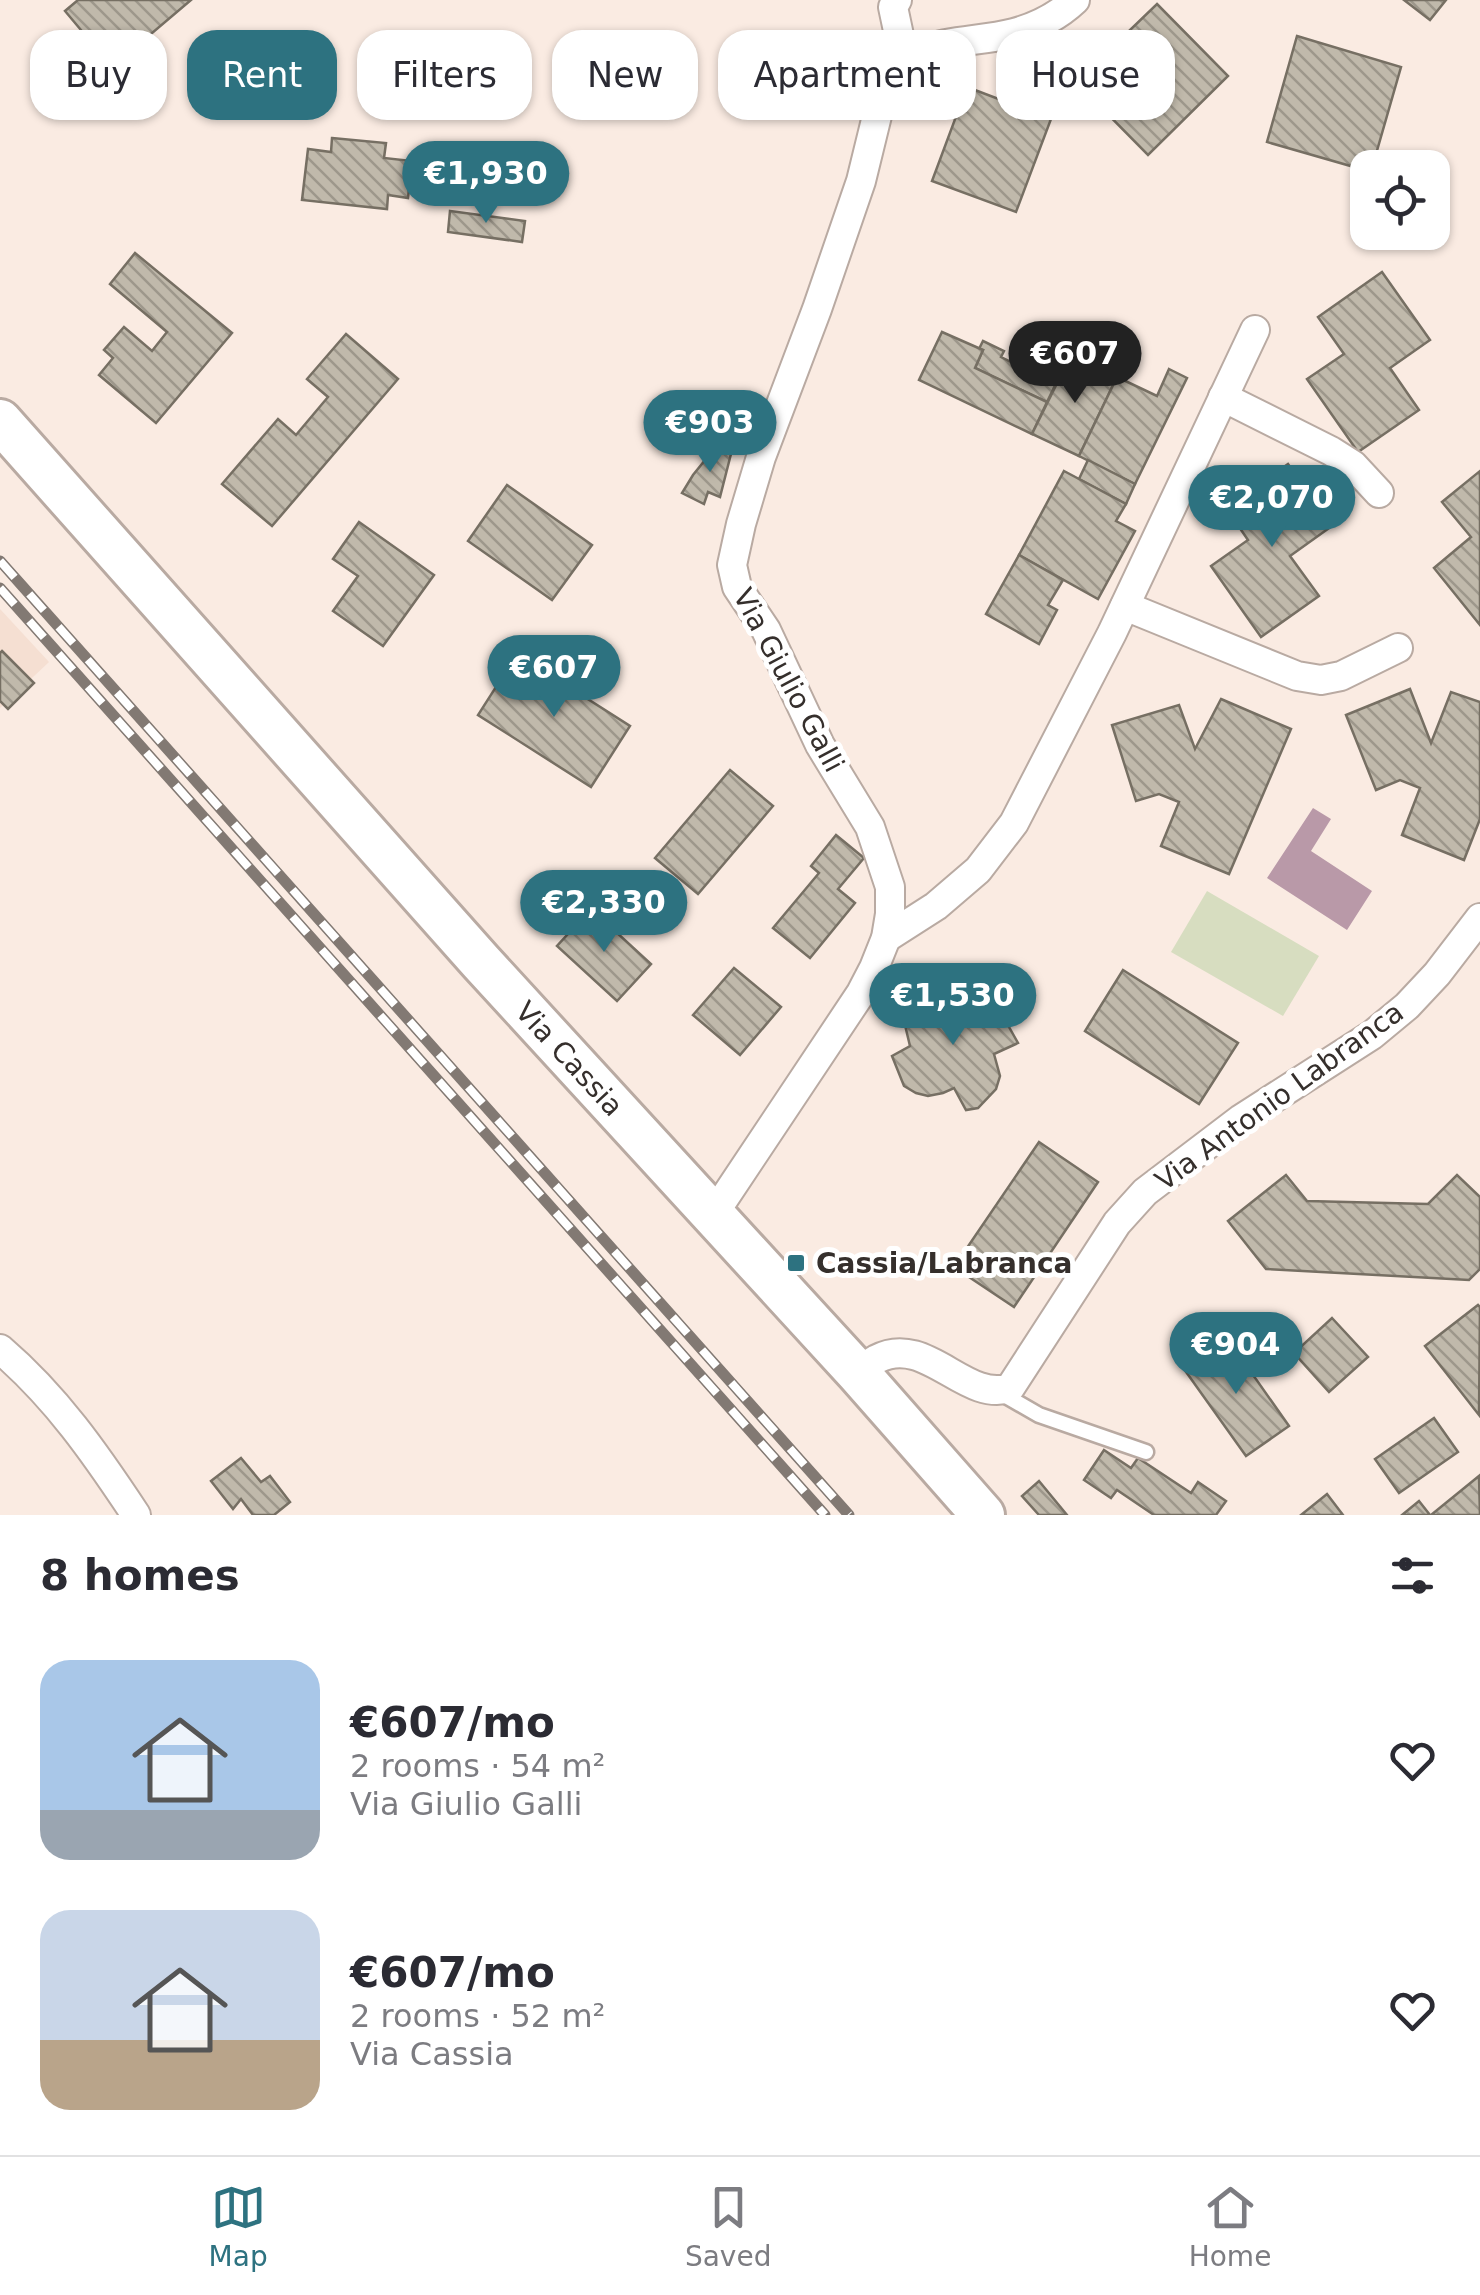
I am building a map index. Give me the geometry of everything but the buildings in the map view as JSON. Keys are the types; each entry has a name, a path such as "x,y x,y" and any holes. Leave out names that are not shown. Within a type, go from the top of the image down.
{"main road":[{"name":"Via Cassia","path":"0,421 480,962 858,1373 983,1515"}],"street":[{"path":"897,0 893,7 898,30"},
{"path":"976,40 1030,28 1075,0"},
{"name":"Via Giulio Galli","path":"713,1214 860,993 886,938 890,914 890,887 870,826 820,745 766,630 737,587 732,565 761,457 861,181 876,120"},
{"path":"886,938 936,906 978,870 1014,823 1125,606 1255,330"},
{"path":"1223,398 1332,451 1353,465 1379,493"},
{"path":"1125,606 1296,676 1321,680 1341,676 1398,648"},
{"name":"Via Antonio Labranca","path":"998,1391 1014,1385 1117,1223 1145,1192 1241,1119 1372,1035 1437,974 1480,918"},
{"path":"0,1349 33,1377 91,1447 136,1515"},
{"path":"858,1373 878,1358 907,1354 924,1358 981,1388 998,1391"}],"lane":[{"path":"998,1391 1039,1416 1146,1452"}],"shaded area":[{"path":"0,609 49,662 0,708"},
{"path":"1313,808 1331,819 1311,851 1372,891 1347,930 1267,878"}],"green space":[{"path":"1207,891 1319,956 1283,1016 1171,952"}],"railway":[{"path":"0,561 849,1515"},
{"path":"0,588 825,1515"}],"place":[{"name":"Cassia/Labranca","path":"796,1263"}]}
